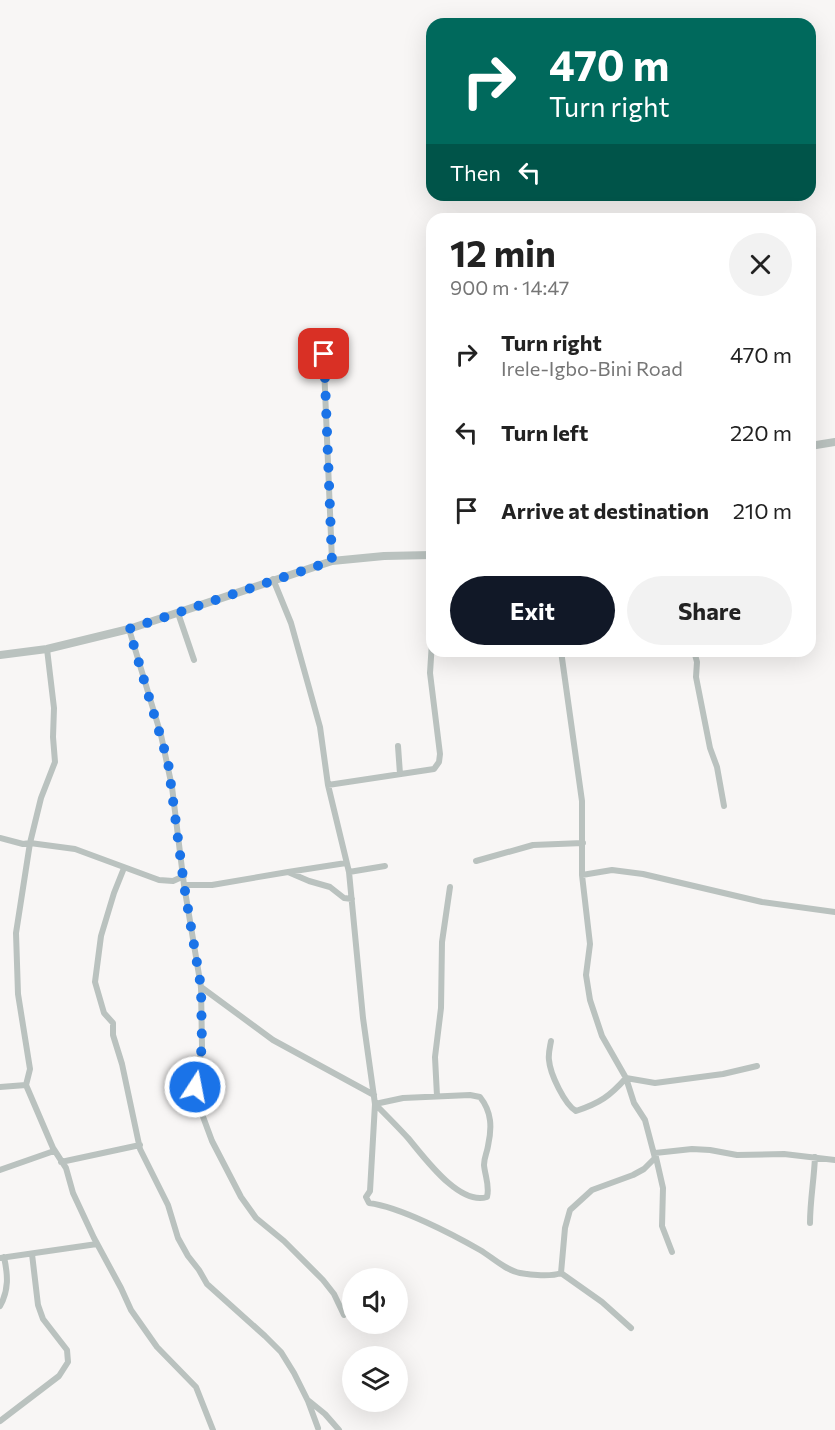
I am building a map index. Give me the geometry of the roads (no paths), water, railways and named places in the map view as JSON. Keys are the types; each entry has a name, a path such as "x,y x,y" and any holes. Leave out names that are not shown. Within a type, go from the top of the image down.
{"street":[{"path":"323,341 332,561"},
{"path":"816,446 835,442"},
{"path":"0,655 47,649 129,629 332,561 426,555"},
{"path":"273,579 291,623 318,719 328,785 348,872 363,1018 375,1104 370,1191 366,1197 369,1203 383,1204 411,1216 480,1250 518,1273 554,1275 561,1273"},
{"path":"178,613 194,660"},
{"path":"129,629 168,762 184,885 201,987 202,1047 195,1087 202,1114 230,1179 251,1211 323,1280 334,1294 342,1311"},
{"path":"47,649 54,708 55,762 41,798 30,843 16,933 18,993 30,1069 26,1085 54,1151 66,1168 73,1193 134,1315 157,1347 196,1387 213,1430"},
{"path":"328,785 434,769 439,762 430,673 431,657"},
{"path":"562,657 582,801 582,875 590,945 586,975 590,1000 608,1049 626,1078 634,1103 645,1120 664,1198 662,1226 672,1252"},
{"path":"696,657 696,677 724,806"},
{"path":"398,746 400,774"},
{"path":"0,838 22,844 75,849 165,881 180,880 184,876"},
{"path":"476,861 533,845 582,843"},
{"path":"184,885 212,885 346,862"},
{"path":"348,872 385,866"},
{"path":"124,868 101,936 95,982 104,1013 113,1023 113,1035 122,1064 140,1145 151,1174 168,1205 178,1238 188,1256 200,1270 207,1284 281,1352 308,1401 318,1428"},
{"path":"582,875 612,870 643,874 762,902 835,912"},
{"path":"288,872 330,887 344,898 352,899"},
{"path":"437,1096 435,1057 441,1008 442,942 450,887"},
{"path":"201,987 273,1040 374,1095"},
{"path":"550,1041 548,1059 552,1073 569,1107 576,1111 597,1104 608,1097 626,1078"},
{"path":"626,1078 655,1083 723,1074 757,1066"},
{"path":"0,1087 26,1085"},
{"path":"475,1095 480,1097 490,1111 488,1148 484,1163 489,1189 487,1197 475,1198 444,1181 375,1104 402,1098 475,1095"},
{"path":"61,1162 140,1145"},
{"path":"655,1154 692,1149 737,1155 784,1154 835,1160"},
{"path":"0,1170 54,1151"},
{"path":"561,1273 565,1228 570,1210 592,1190 644,1169 652,1162 655,1154"},
{"path":"810,1223 810,1197 813,1188 815,1157"},
{"path":"0,1306 4,1299 8,1275 2,1258 97,1244"},
{"path":"0,1421 59,1376 68,1362 67,1350 43,1318 38,1305 32,1254"},
{"path":"561,1273 602,1302 631,1328"},
{"path":"308,1401 339,1430"}]}
